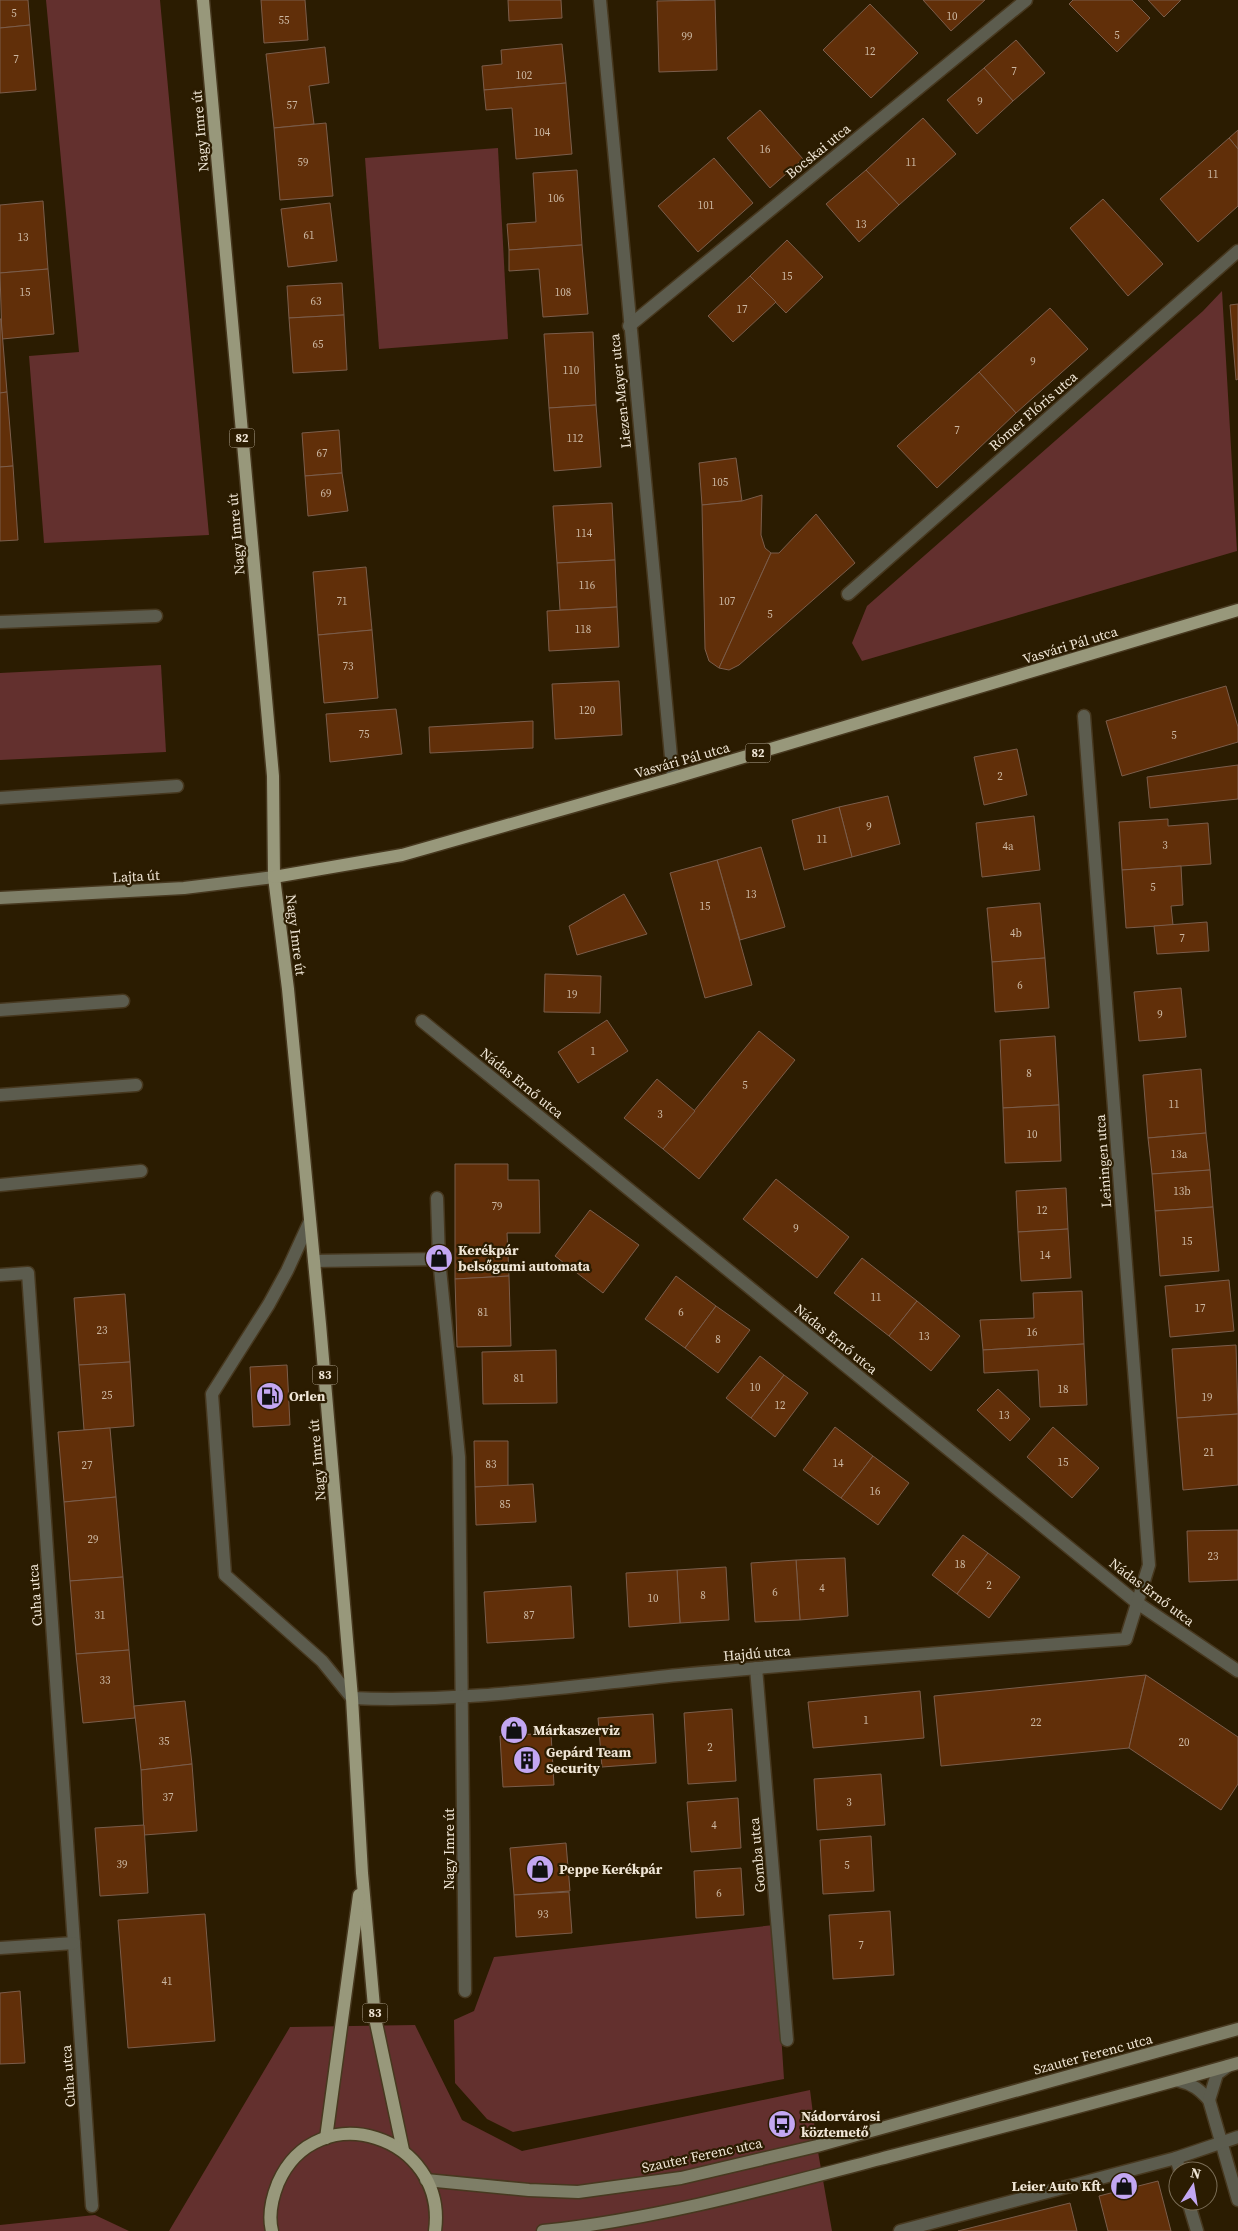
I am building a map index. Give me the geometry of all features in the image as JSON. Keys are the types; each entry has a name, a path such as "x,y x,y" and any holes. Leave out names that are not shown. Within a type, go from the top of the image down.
{"main road":[{"name":"Nagy Imre út","path":"203,0 273,776 274,877 288,989 314,1262 352,1698 362,1873 375,2018 403,2150"},
{"name":"Vasvári Pál utca","path":"274,877 402,855 673,778 1238,610"},
{"name":"Nagy Imre út","path":"326,2138 362,1873"},
{"path":"272,2231 270,2223 272,2196 284,2171 302,2151 326,2138 352,2133 379,2137 403,2150 422,2170 433,2194 435,2231"}],"street":[{"name":"Liezen-Mayer utca","path":"600,0 629,326 673,778"},
{"name":"Bocskai utca","path":"629,326 1026,0"},
{"name":"Rómer Flóris utca","path":"848,594 1238,251"},
{"path":"0,622 156,616"},
{"name":"Leiningen utca","path":"1084,716 1149,1565 1136,1602"},
{"path":"0,798 177,786"},
{"name":"Lajta út","path":"0,898 184,888 274,877"},
{"path":"0,1010 123,1001"},
{"name":"Nádas Ernő utca","path":"422,1021 1136,1602 1238,1671"},
{"path":"0,1096 136,1085"},
{"path":"0,1185 141,1171"},
{"name":"Nagy Imre út","path":"437,1198 439,1259 459,1457 465,1990"},
{"path":"310,1223 269,1304 212,1394 225,1575 322,1661 352,1698"},
{"path":"314,1262 439,1259"},
{"name":"Cuha utca","path":"0,1275 28,1273 92,2206"},
{"name":"Hajdú utca","path":"352,1698 400,1700 462,1696 756,1668 1126,1639 1136,1602"},
{"name":"Gomba utca","path":"756,1668 787,2040"},
{"path":"0,1948 74,1943"},
{"name":"Szauter Ferenc utca","path":"426,2180 529,2190 578,2192 681,2178 817,2146 1238,2029"},
{"path":"543,2231 582,2227 694,2205 833,2172 1179,2081 1233,2064"},
{"path":"1209,2100 1217,2074 1233,2064"},
{"path":"1179,2081 1190,2083 1209,2100 1238,2200"},
{"path":"900,2231 1176,2158 1238,2137"},
{"path":"1191,2211 1197,2231"}],"shaded area":[{"path":"46,0 160,0 209,535 44,543 29,356 79,352"},
{"path":"498,148 508,339 379,349 365,158"},
{"path":"1222,291 1237,551 862,661 852,643 867,606 1203,311"},
{"path":"161,665 166,752 0,760 0,673"},
{"path":"774,1925 784,2079 513,2132 487,2119 455,2083 454,2020 474,2011 494,1957"},
{"path":"415,2025 462,2120 522,2151 810,2090 817,2146 832,2231 169,2231 290,2027"},
{"path":"95,2215 129,2231 0,2231 0,2225"}],"building":[{"path":"0,0 28,0 30,25 0,28"},
{"path":"261,0 305,0 308,40 264,43"},
{"path":"508,0 561,0 562,18 509,21"},
{"path":"715,0 717,70 659,72 657,1"},
{"path":"923,0 985,0 951,31"},
{"path":"1073,0 1132,0 1150,18 1117,52 1069,4"},
{"path":"1148,0 1181,0 1164,17"},
{"path":"870,4 918,53 871,98 823,50"},
{"path":"30,25 36,90 0,93 0,28"},
{"path":"1016,40 1045,73 1013,101 984,68"},
{"path":"562,44 566,83 484,90 482,66 502,64 501,50"},
{"path":"325,47 329,83 309,86 314,124 274,128 266,54"},
{"path":"984,68 1013,101 977,134 947,100"},
{"path":"566,83 572,154 516,159 512,108 486,110 484,90"},
{"path":"760,110 803,159 770,188 727,138"},
{"path":"923,118 956,154 899,205 866,170"},
{"path":"326,123 333,196 280,200 274,128"},
{"path":"1238,130 1238,149 1229,138"},
{"path":"1229,138 1238,149 1238,206 1198,242 1160,199"},
{"path":"714,158 753,203 698,252 658,206"},
{"path":"577,170 582,245 509,250 507,224 536,222 533,173"},
{"path":"866,170 899,205 859,242 826,204"},
{"path":"1103,199 1163,264 1128,296 1070,228"},
{"path":"43,201 48,269 0,273 0,205"},
{"path":"330,203 337,261 288,267 281,209"},
{"path":"787,240 823,277 786,313 750,276"},
{"path":"582,245 588,314 543,317 539,269 509,271 509,250"},
{"path":"48,269 54,334 2,339 0,273"},
{"path":"750,276 776,302 733,342 708,316"},
{"path":"342,283 344,315 289,318 287,286"},
{"path":"1238,304 1238,379 1236,380 1230,305"},
{"path":"1050,308 1088,349 1016,413 979,372"},
{"path":"344,315 347,370 293,373 289,318"},
{"path":"0,319 7,392 0,393"},
{"path":"593,332 596,405 549,408 544,334"},
{"path":"979,372 1016,413 937,488 897,446"},
{"path":"7,392 13,466 0,467 0,393"},
{"path":"596,405 601,467 554,471 549,408"},
{"path":"339,430 342,473 305,476 302,433"},
{"path":"736,458 742,501 702,505 699,463"},
{"path":"13,466 18,540 0,541 0,467"},
{"path":"342,473 348,511 308,516 305,476"},
{"path":"762,495 761,535 765,548 771,553 719,668 709,661 705,649 702,505 742,501"},
{"path":"612,503 615,560 557,563 553,506"},
{"path":"816,514 855,563 739,665 729,670 719,668 771,553 779,553"},
{"path":"615,560 617,607 560,610 557,563"},
{"path":"366,567 372,630 318,635 313,572"},
{"path":"617,607 619,647 549,651 547,611"},
{"path":"372,630 378,698 324,703 318,635"},
{"path":"619,681 622,735 555,739 552,684"},
{"path":"1226,686 1238,727 1238,742 1122,776 1106,721"},
{"path":"396,709 402,754 330,762 326,714"},
{"path":"533,721 533,748 430,753 429,727"},
{"path":"1017,749 1027,795 984,805 974,757"},
{"path":"1238,765 1238,799 1150,808 1147,777"},
{"path":"888,796 900,844 852,857 839,807"},
{"path":"839,807 852,857 804,870 792,820"},
{"path":"1034,816 1040,870 982,877 976,823"},
{"path":"1168,819 1168,826 1208,823 1211,864 1122,870 1119,822"},
{"path":"761,847 785,927 740,940 717,860"},
{"path":"717,860 752,985 705,998 670,873"},
{"path":"1181,866 1183,905 1171,906 1173,925 1126,928 1122,870"},
{"path":"624,894 647,934 577,955 569,926"},
{"path":"1040,903 1045,958 992,962 987,908"},
{"path":"1207,922 1209,951 1157,954 1154,926"},
{"path":"1045,958 1049,1008 995,1012 992,962"},
{"path":"545,974 601,976 600,1013 544,1012"},
{"path":"1181,988 1186,1037 1139,1041 1134,992"},
{"path":"607,1020 628,1051 578,1083 558,1052"},
{"path":"759,1031 795,1060 699,1179 663,1149"},
{"path":"1055,1036 1059,1105 1003,1108 1000,1040"},
{"path":"1201,1069 1206,1133 1148,1138 1143,1075"},
{"path":"657,1079 695,1111 663,1149 624,1118"},
{"path":"1059,1105 1061,1161 1005,1163 1003,1108"},
{"path":"1206,1133 1210,1170 1152,1174 1148,1138"},
{"path":"455,1164 508,1164 508,1180 539,1180 540,1233 507,1233 509,1276 455,1279"},
{"path":"1210,1170 1213,1207 1155,1211 1152,1174"},
{"path":"776,1179 849,1237 817,1278 743,1219"},
{"path":"1066,1188 1068,1229 1018,1232 1016,1191"},
{"path":"1213,1207 1219,1271 1160,1276 1155,1211"},
{"path":"590,1210 639,1245 603,1293 555,1256"},
{"path":"1068,1229 1071,1278 1021,1281 1018,1232"},
{"path":"862,1258 917,1301 889,1336 834,1293"},
{"path":"509,1276 511,1346 457,1347 455,1279"},
{"path":"676,1276 716,1306 685,1348 645,1319"},
{"path":"1229,1280 1234,1331 1170,1337 1165,1286"},
{"path":"1082,1291 1084,1344 983,1350 980,1320 1034,1318 1033,1293"},
{"path":"125,1294 130,1362 79,1365 74,1298"},
{"path":"917,1301 960,1336 931,1371 889,1336"},
{"path":"716,1306 750,1330 718,1373 685,1348"},
{"path":"1084,1344 1087,1405 1040,1407 1038,1370 984,1373 983,1350"},
{"path":"1236,1345 1238,1414 1177,1418 1172,1349"},
{"path":"556,1350 557,1403 483,1404 482,1352"},
{"path":"760,1356 784,1375 751,1418 726,1398"},
{"path":"130,1362 134,1426 84,1430 79,1365"},
{"name":"Orlen","path":"287,1365 290,1425 253,1427 250,1367"},
{"path":"784,1375 808,1393 775,1437 751,1418"},
{"path":"998,1389 1030,1419 1010,1441 977,1410"},
{"path":"1238,1414 1238,1485 1183,1490 1177,1418"},
{"path":"835,1427 873,1456 841,1498 803,1470"},
{"path":"1053,1427 1099,1468 1072,1498 1027,1457"},
{"path":"110,1428 116,1497 64,1502 58,1432"},
{"path":"474,1441 508,1441 508,1487 475,1487"},
{"path":"873,1456 909,1483 878,1525 841,1498"},
{"path":"533,1484 536,1522 476,1525 475,1487"},
{"path":"116,1497 123,1577 70,1581 64,1502"},
{"path":"1238,1530 1238,1580 1189,1582 1187,1531"},
{"path":"963,1535 988,1553 957,1594 932,1575"},
{"path":"988,1553 1020,1577 989,1618 957,1594"},
{"path":"845,1558 848,1616 800,1620 796,1560"},
{"path":"796,1560 800,1620 755,1622 751,1563"},
{"path":"726,1567 729,1620 680,1623 677,1570"},
{"path":"677,1570 680,1623 629,1627 626,1573"},
{"path":"123,1577 129,1650 76,1654 70,1581"},
{"path":"571,1586 574,1638 487,1643 484,1592"},
{"path":"129,1650 135,1718 83,1723 76,1654"},
{"path":"1146,1675 1129,1748 941,1766 934,1696"},
{"path":"1146,1675 1238,1737 1238,1784 1221,1810 1129,1748"},
{"path":"920,1691 924,1738 813,1748 808,1702"},
{"path":"185,1701 192,1764 141,1770 134,1706"},
{"path":"732,1709 736,1781 688,1784 684,1713"},
{"path":"653,1714 656,1763 602,1767 598,1718"},
{"name":"Gepárd Team Security","path":"551,1733 554,1785 503,1787 500,1736"},
{"path":"192,1764 197,1831 144,1835 141,1770"},
{"path":"881,1774 885,1825 817,1830 814,1779"},
{"path":"738,1798 741,1848 691,1852 687,1802"},
{"path":"144,1825 148,1893 100,1896 95,1828"},
{"path":"871,1836 874,1891 823,1894 820,1840"},
{"name":"Peppe Kerékpár","path":"566,1843 570,1891 514,1895 510,1848"},
{"path":"741,1868 744,1915 696,1918 694,1871"},
{"path":"569,1892 572,1933 516,1937 514,1895"},
{"path":"890,1911 894,1975 833,1979 829,1915"},
{"path":"205,1914 215,2041 128,2048 118,1920"},
{"path":"20,1991 25,2063 0,2064 0,1993"},
{"path":"1158,2181 1171,2231 1108,2231 1099,2196"},
{"path":"1070,2203 1077,2231 958,2231"}],"place":[{"name":"Kerékpár belsőgumi automata","path":"439,1258"},
{"name":"Orlen","path":"270,1396"},
{"name":"Márkaszerviz","path":"514,1730"},
{"name":"Gepárd Team Security","path":"527,1760"},
{"name":"Peppe Kerékpár","path":"540,1869"},
{"name":"Nádorvárosi köztemető","path":"782,2124"},
{"name":"Leier Auto Kft.","path":"1124,2186"}]}
